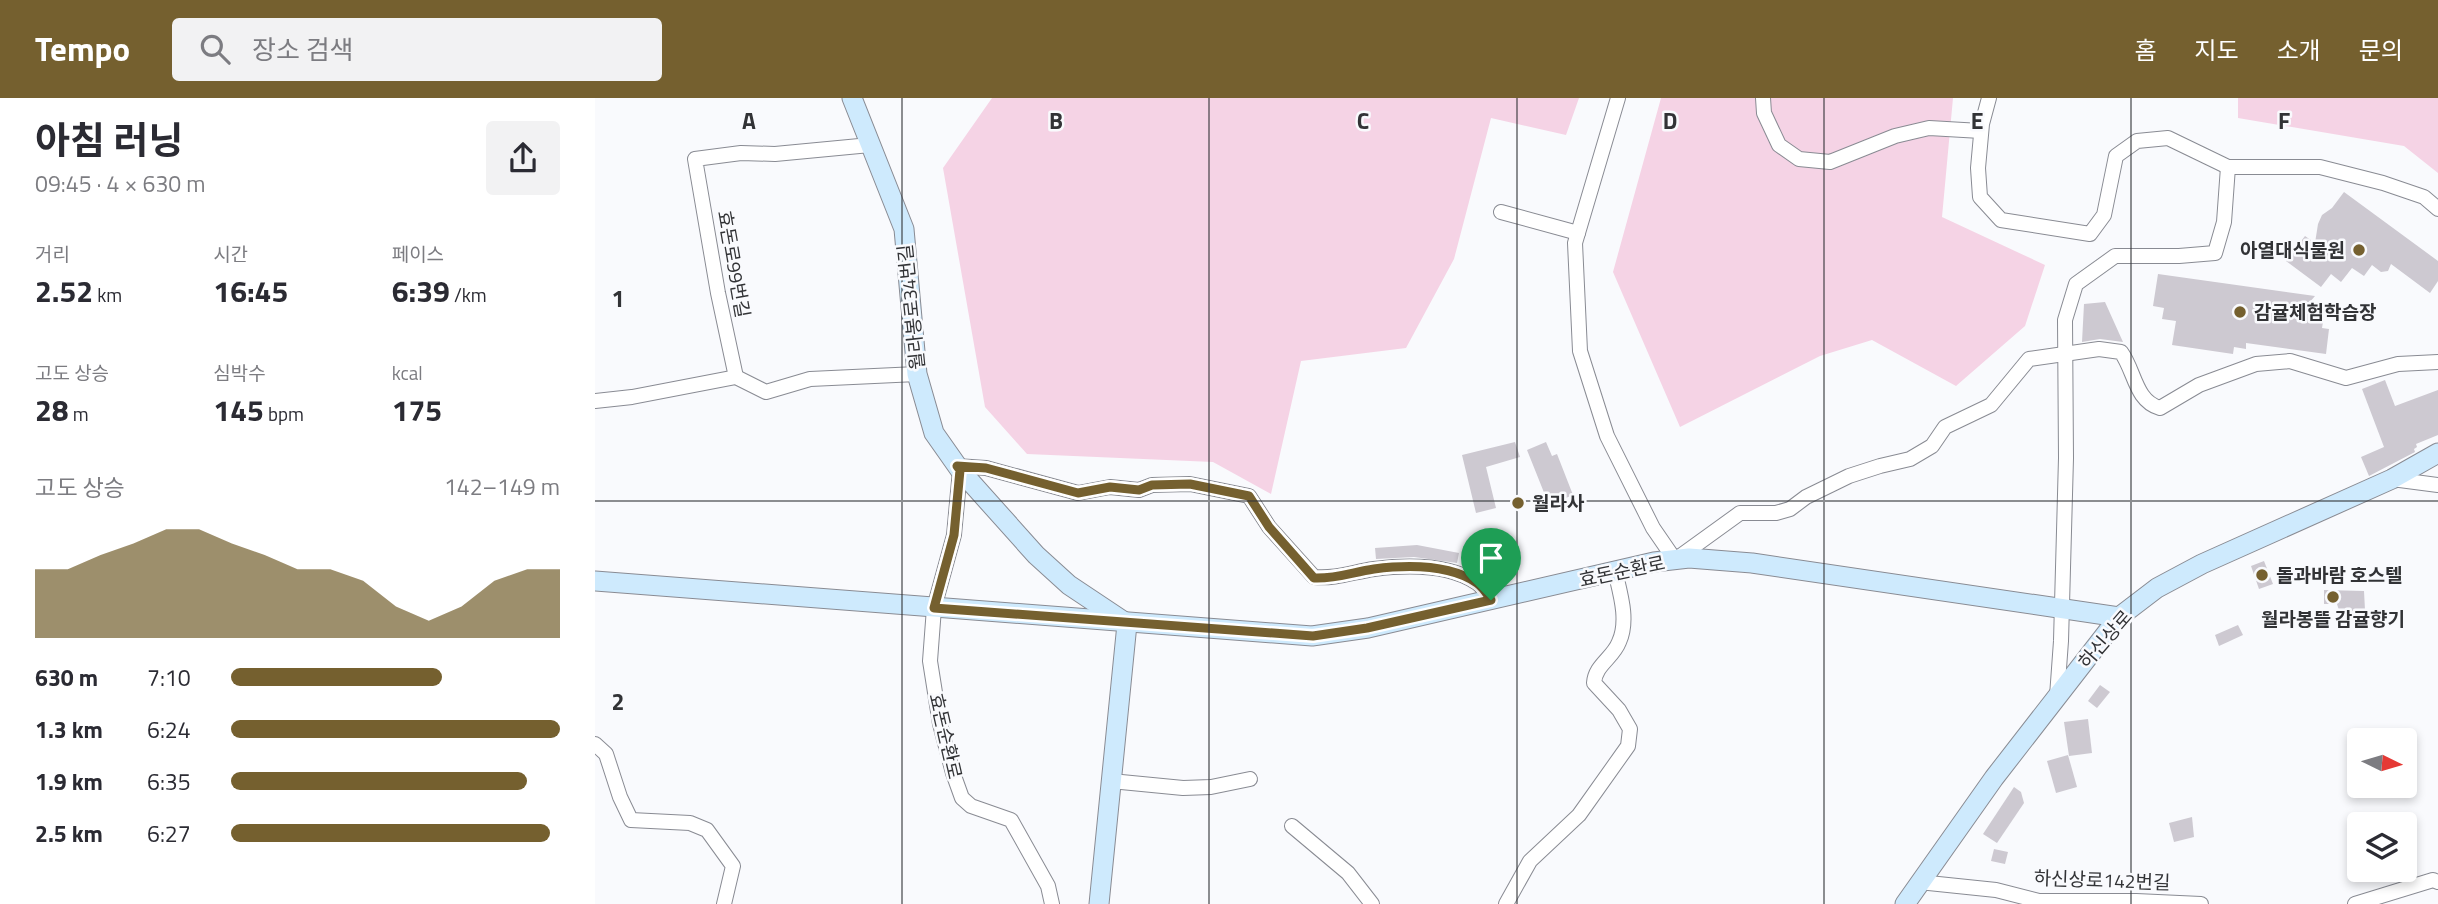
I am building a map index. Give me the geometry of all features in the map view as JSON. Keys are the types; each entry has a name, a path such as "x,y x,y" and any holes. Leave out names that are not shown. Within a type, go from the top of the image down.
{"street":[{"name":"월라봉로34번길","path":"852,98 904,229 917,374 934,433 958,468 1037,555 1069,584 1127,624"},
{"path":"1618,98 1575,243 1580,351 1607,436 1653,528 1675,560 1741,513 1776,513 1790,509 1806,497 1849,476 1910,460 1932,446 1945,427 1991,405 2029,359 2099,349 2121,352 2128,361 2138,390 2148,403 2160,408 2199,385 2256,364 2290,361 2346,378 2398,364 2438,362"},
{"path":"1763,98 1764,113 1779,145 1799,159 1830,162 1895,136 1929,128 1981,131"},
{"path":"1989,98 1981,131 1978,168 1980,197 2001,220 2089,234 2104,215 2116,156 2137,141 2168,138 2228,167 2320,167 2424,197 2438,209"},
{"name":"효돈로99번길","path":"736,377 718,293 695,159 741,153 775,154 870,145"},
{"path":"2057,696 2066,458 2065,320 2076,284 2115,257 2215,253 2224,222 2228,167"},
{"path":"1501,212 1578,233"},
{"path":"595,401 632,397 736,377 766,392 810,379 917,374"},
{"name":"하신상로","path":"1905,904 1994,778 2119,617 2157,588 2201,564 2392,480 2438,453"},
{"path":"934,608 954,535 958,468 986,468 1078,493 1110,487 1139,490 1152,485 1190,484 1234,492 1249,496 1269,527 1314,578 1331,579 1373,569 1417,566 1461,574 1479,584 1491,600"},
{"name":"하신상로","path":"2392,480 2438,485"},
{"name":"효돈순환로","path":"595,581 1127,624 1313,636 1367,628 1615,571 1689,558 1752,563 2119,617"},
{"path":"1506,904 1530,861 1579,815 1628,746 1630,729 1619,710 1594,683 1594,674 1619,645 1623,630 1622,604 1615,571"},
{"name":"효돈순환로","path":"934,608 930,662 940,724 962,798 971,806 1011,820 1048,886 1052,904"},
{"path":"1099,904 1127,624"},
{"path":"595,744 606,754 619,797 631,820 690,824 707,830 733,866 724,904"},
{"path":"1111,781 1183,788 1250,779"},
{"path":"1292,826 1348,873 1372,904"},
{"path":"2355,904 2433,880 2438,882"},
{"name":"하신상로142번길","path":"1919,882 1996,890 2039,901 2201,904"}],"shaded area":[{"path":"992,98 1579,98 1566,135 1491,118 1454,259 1406,348 1301,361 1271,494 1213,462 1027,454 985,407 943,168"},
{"path":"1661,98 1953,98 1942,217 2045,265 2025,326 1956,386 1872,340 1820,356 1680,427 1613,272"},
{"path":"2238,98 2438,98 2438,173 2404,146 2238,118"}],"building":[{"name":"아열대식물원","path":"2344,192 2438,261 2438,281 2430,293 2391,264 2388,271 2381,272 2372,265 2364,276 2352,268 2341,282 2331,274 2321,287 2286,261 2305,236 2315,243 2322,215 2332,208"},
{"name":"감귤체험학습장","path":"2158,274 2315,296 2309,303 2318,305 2317,315 2324,316 2322,328 2329,329 2326,354 2246,343 2246,349 2234,347 2233,354 2172,345 2176,321 2162,319 2164,308 2153,306"},
{"path":"2105,302 2123,342 2100,339 2082,342 2084,304"},
{"path":"2385,380 2395,406 2438,390 2438,435 2416,444 2415,452 2369,476 2361,457 2384,447 2362,389"},
{"path":"1515,442 1520,457 1486,467 1496,508 1476,513 1462,455"},
{"name":"월라사","path":"1546,442 1552,456 1557,454 1573,495 1549,505 1527,450"},
{"path":"1417,545 1459,553 1457,563 1414,557 1376,559 1375,548"},
{"name":"돌과바람 호스텔","path":"2264,561 2273,584 2259,589 2251,566"},
{"path":"2324,590 2364,591 2365,610 2352,611 2353,616 2342,620 2337,604 2324,604"},
{"path":"2238,625 2243,635 2219,646 2215,635"},
{"path":"2100,685 2110,692 2097,708 2088,701"},
{"path":"2088,719 2092,753 2069,756 2064,722"},
{"path":"2068,755 2077,787 2056,793 2047,761"},
{"path":"2014,787 2021,792 2024,803 1997,843 1983,834"},
{"path":"2192,817 2194,837 2174,842 2169,823"},
{"path":"1994,849 2008,852 2005,864 1991,861"}],"place":[{"name":"아열대식물원","path":"2359,250"},
{"name":"감귤체험학습장","path":"2240,312"},
{"name":"월라사","path":"1518,503"},
{"name":"돌과바람 호스텔","path":"2262,575"},
{"name":"월라봉뜰 감귤향기","path":"2333,597"}],"route":[{"path":"957,466 986,468 1078,493 1110,487 1139,490 1152,485 1190,484 1234,492 1249,496 1269,527 1314,578 1331,579 1373,569 1417,566 1461,574 1479,584 1491,600 1367,628 1313,636 934,608 954,535 960,470 957,466"}]}
